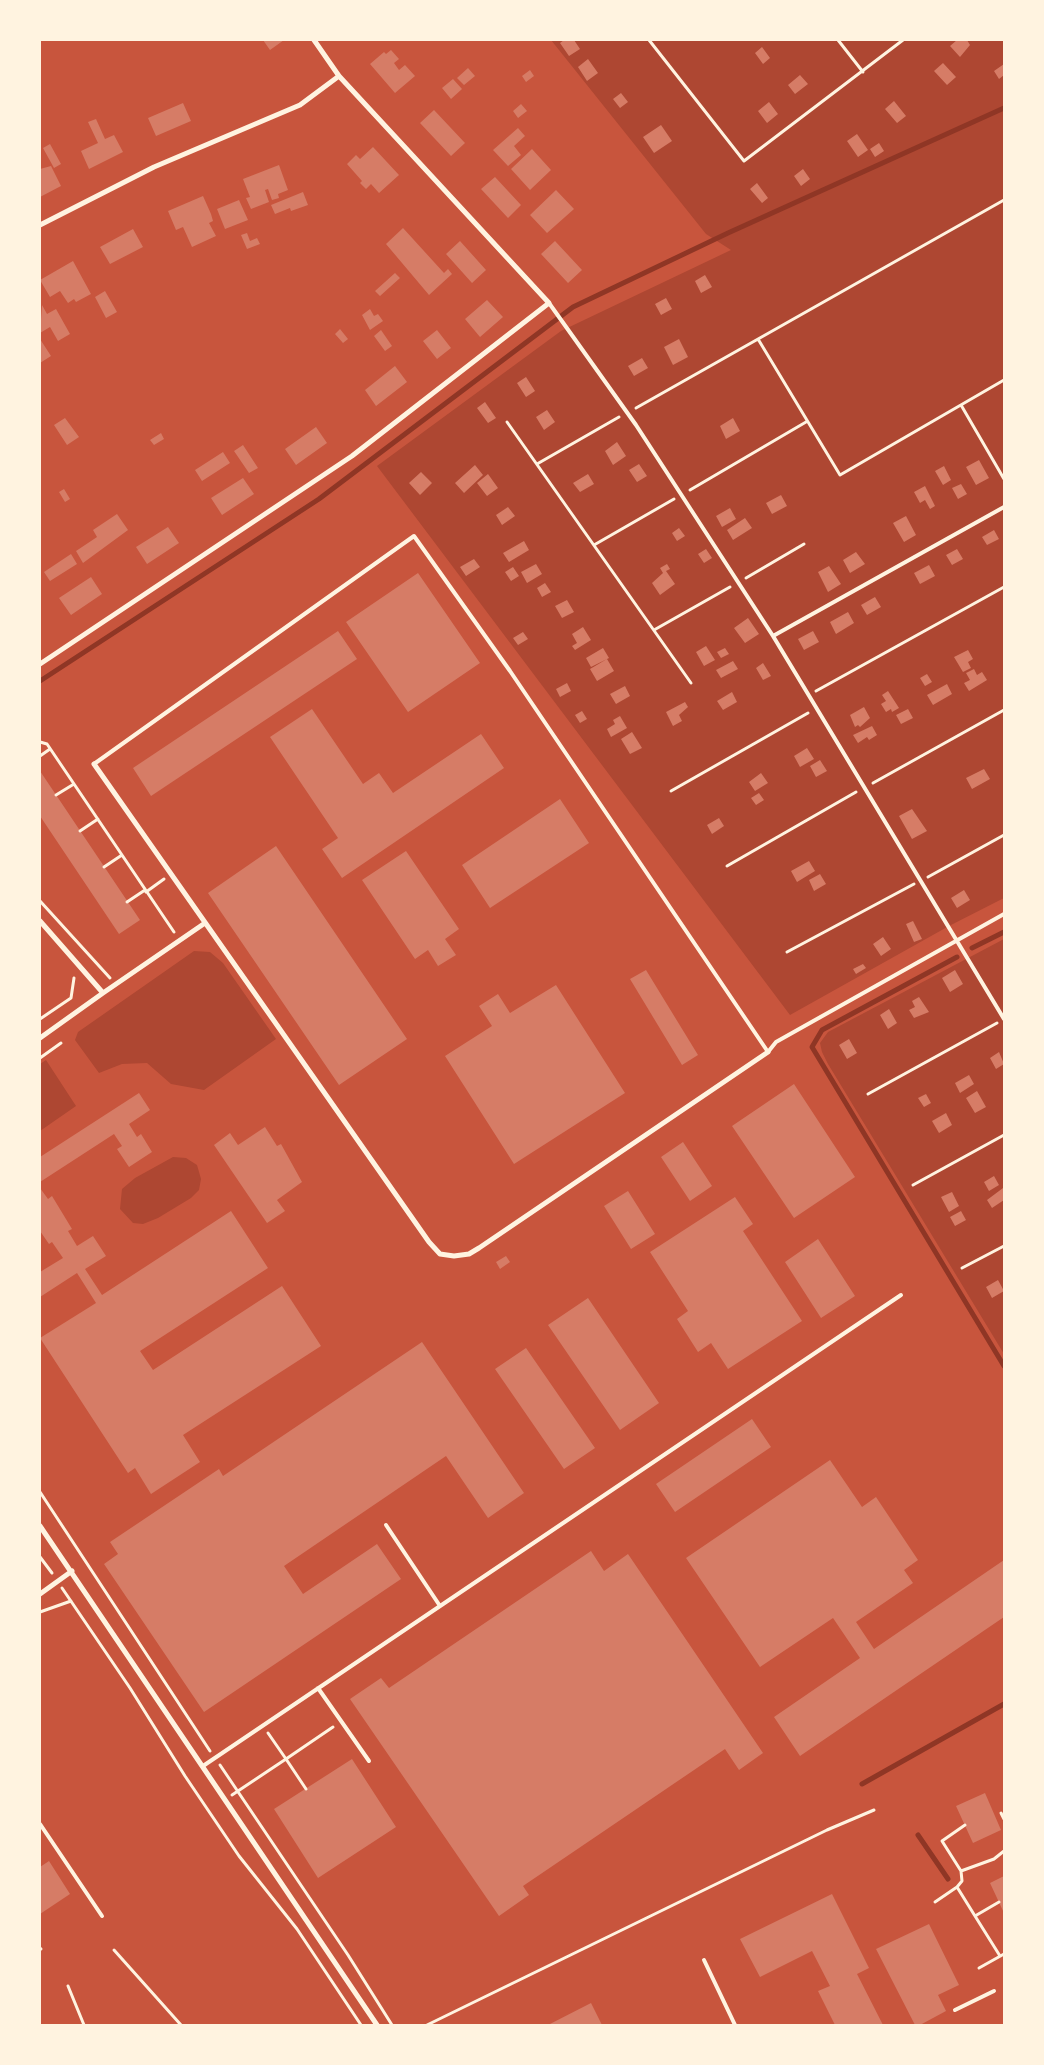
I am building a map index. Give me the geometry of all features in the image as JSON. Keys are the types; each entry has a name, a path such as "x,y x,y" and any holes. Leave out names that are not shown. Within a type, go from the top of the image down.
{"street":[{"path":"40,664 352,456 549,303 339,76 314,40"},
{"path":"40,225 154,166 300,105 339,76"},
{"path":"94,764 429,1242 440,1254 454,1256 469,1254 479,1248 768,1052"},
{"path":"40,921 103,993"},
{"path":"40,1038 205,923"},
{"path":"40,1526 378,2025"},
{"path":"40,1594 72,1571"}],"lane":[{"path":"549,303 627,413 773,636 922,880 1004,1019"},
{"path":"773,636 1004,507"},
{"path":"94,764 414,536 516,679 768,1052 776,1042 956,939 1004,914"},
{"path":"203,1766 900,1295"},
{"path":"386,1525 440,1606"},
{"path":"318,1688 369,1761"},
{"path":"40,1824 102,1916"},
{"path":"704,1960 735,2025"},
{"path":"955,2010 994,1991"}],"path":[{"path":"649,40 744,161 903,40"},
{"path":"838,40 863,72"},
{"path":"537,464 1004,200"},
{"path":"758,339 806,422 840,475 1004,380"},
{"path":"961,405 1004,479"},
{"path":"508,422 691,683"},
{"path":"594,545 806,422"},
{"path":"809,695 1004,587"},
{"path":"671,791 817,708"},
{"path":"727,866 1004,710"},
{"path":"40,742 47,744 179,940"},
{"path":"40,756 50,749"},
{"path":"56,795 74,784"},
{"path":"80,831 98,819"},
{"path":"787,952 1004,835"},
{"path":"104,867 122,855"},
{"path":"128,902 170,874"},
{"path":"40,901 116,984"},
{"path":"40,1019 71,998 75,981 72,972"},
{"path":"868,1094 1004,1019"},
{"path":"40,1058 61,1042"},
{"path":"913,1185 1004,1135"},
{"path":"962,1268 1004,1246"},
{"path":"40,1557 239,1856 297,1929 361,2025"},
{"path":"40,1612 71,1601"},
{"path":"209,1812 342,1721"},
{"path":"263,1725 306,1789"},
{"path":"427,2025 818,1835 874,1810"},
{"path":"1001,1813 1004,1819"},
{"path":"935,1902 957,1887 962,1881 961,1871 942,1841 965,1825"},
{"path":"961,1871 994,1859 1004,1852"},
{"path":"957,1887 1002,1955 980,1968"},
{"path":"975,1916 999,1902"},
{"path":"114,1950 181,2025"},
{"path":"68,1986 84,2025"}],"shaded area":[{"path":"551,40 1004,40 1004,898 949,926 790,1015 377,466 561,331 731,250 706,234"},
{"path":"1004,939 1004,1354 828,1064 820,1043 828,1032"},
{"path":"194,951 210,952 223,963 276,1039 204,1090 171,1084 147,1063 122,1064 99,1073 75,1040 78,1032"},
{"path":"46,1060 76,1106 40,1131 40,1064"},
{"path":"173,1157 186,1158 197,1165 201,1179 199,1190 191,1198 158,1218 143,1224 133,1223 120,1209 122,1189 135,1178"}],"building":[{"path":"263,40 284,40 270,50"},
{"path":"564,40 574,40 580,49 569,56 560,43"},
{"path":"957,40 967,40 970,45 960,57 950,46"},
{"path":"762,47 770,58 763,64 755,53"},
{"path":"391,50 399,59 394,63 399,70 405,65 415,76 395,93 370,64 384,52 386,54"},
{"path":"588,59 598,73 587,81 578,67"},
{"path":"943,63 956,77 947,85 934,71"},
{"path":"1004,64 1004,75 999,79 994,71"},
{"path":"468,68 475,76 464,85 457,78"},
{"path":"530,70 534,76 526,82 522,76"},
{"path":"800,75 808,84 795,94 788,85"},
{"path":"453,79 462,89 451,99 442,88"},
{"path":"621,93 628,102 620,108 613,99"},
{"path":"894,101 906,116 897,123 885,109"},
{"path":"769,102 778,114 767,123 758,111"},
{"path":"183,103 191,121 156,136 148,118"},
{"path":"521,104 527,111 518,118 513,111"},
{"path":"434,110 465,143 451,156 420,123"},
{"path":"96,119 105,139 114,135 123,152 89,169 81,151 98,143 88,122"},
{"path":"661,125 672,141 654,153 643,137"},
{"path":"518,128 525,136 514,146 521,155 508,166 493,150"},
{"path":"857,134 868,150 858,157 847,141"},
{"path":"879,143 884,151 875,157 870,149"},
{"path":"50,144 61,164 54,168 43,148"},
{"path":"373,147 399,175 379,193 371,184 366,189 360,183 362,181 347,164 356,155 360,159"},
{"path":"532,149 551,170 530,190 511,169"},
{"path":"279,165 288,190 278,194 279,198 272,200 268,189 265,190 269,202 251,209 246,198 250,197 243,179"},
{"path":"51,166 61,186 40,197 40,169"},
{"path":"803,169 810,179 801,186 794,176"},
{"path":"495,177 521,205 508,218 481,189"},
{"path":"757,183 768,198 762,203 750,189"},
{"path":"556,190 574,209 547,233 530,215"},
{"path":"303,192 308,205 291,211 290,208 275,214 271,205"},
{"path":"203,196 213,221 209,223 216,236 192,247 183,227 176,230 168,211"},
{"path":"239,200 248,220 225,229 217,209"},
{"path":"403,228 444,273 448,269 452,274 429,295 386,244"},
{"path":"133,229 143,247 110,264 100,247"},
{"path":"247,233 250,241 257,238 260,244 247,249 241,235"},
{"path":"460,241 486,270 472,283 446,254"},
{"path":"555,241 582,270 568,283 541,254"},
{"path":"73,261 91,294 76,302 74,299 68,303 60,291 50,297 40,280"},
{"path":"395,273 400,278 380,296 375,291"},
{"path":"705,275 712,287 701,293 695,281"},
{"path":"105,291 117,312 106,318 95,297"},
{"path":"666,298 672,309 661,315 655,304"},
{"path":"487,300 503,317 480,337 465,319"},
{"path":"42,305 47,314 56,309 70,334 58,341 50,327 40,333"},
{"path":"370,309 374,316 378,314 383,321 370,330 362,315"},
{"path":"340,329 348,339 343,343 335,334"},
{"path":"381,330 392,346 385,351 374,336"},
{"path":"437,330 451,348 437,359 423,341"},
{"path":"40,339 51,356 40,363"},
{"path":"679,339 688,357 673,365 664,347"},
{"path":"642,358 648,368 634,376 628,366"},
{"path":"395,366 407,382 376,406 365,390"},
{"path":"526,377 535,391 526,397 517,383"},
{"path":"485,402 496,418 488,423 477,408"},
{"path":"547,410 555,422 544,430 536,417"},
{"path":"65,418 79,437 67,445 54,425"},
{"path":"733,418 740,431 726,439 720,426"},
{"path":"316,427 327,443 296,465 285,449"},
{"path":"161,433 164,439 154,445 150,440"},
{"path":"617,442 626,456 613,465 605,451"},
{"path":"243,445 258,468 249,473 234,451"},
{"path":"223,452 230,463 202,481 195,470"},
{"path":"979,460 989,478 976,485 966,467"},
{"path":"639,464 647,476 637,482 629,470"},
{"path":"475,465 483,475 464,493 455,483"},
{"path":"944,466 951,480 943,485 935,471"},
{"path":"421,472 432,483 420,495 409,483"},
{"path":"488,474 498,488 487,496 477,483"},
{"path":"588,474 594,484 580,492 573,483"},
{"path":"243,478 254,494 222,515 211,498"},
{"path":"961,484 967,494 958,499 952,488"},
{"path":"925,486 935,506 930,509 925,500 920,503 914,492"},
{"path":"64,489 70,499 65,502 59,492"},
{"path":"781,495 787,506 772,514 766,503"},
{"path":"508,507 515,516 502,525 496,515"},
{"path":"730,508 736,519 722,527 716,516"},
{"path":"117,514 128,530 83,563 76,551 97,537 93,530"},
{"path":"906,516 916,535 904,542 893,523"},
{"path":"745,518 752,528 733,540 727,530"},
{"path":"168,527 179,543 147,564 136,547"},
{"path":"679,528 685,536 677,541 672,533"},
{"path":"994,530 999,539 987,545 982,537"},
{"path":"524,541 529,550 509,562 503,553"},
{"path":"706,549 712,558 704,563 698,554"},
{"path":"957,549 963,559 952,565 946,555"},
{"path":"856,552 865,564 850,573 843,560"},
{"path":"71,554 77,564 50,581 44,572"},
{"path":"474,559 480,567 466,576 460,567"},
{"path":"536,564 542,574 527,583 521,572"},
{"path":"667,564 670,569 666,571 675,584 660,595 652,583 663,573 660,568"},
{"path":"929,565 935,576 920,584 914,573"},
{"path":"829,566 841,584 828,592 818,572"},
{"path":"513,567 519,576 511,581 505,572"},
{"path":"418,573 480,663 408,712 346,622"},
{"path":"91,577 102,594 71,615 59,598"},
{"path":"545,583 551,592 542,597 537,588"},
{"path":"875,597 881,607 867,615 861,605"},
{"path":"567,600 574,612 562,618 555,606"},
{"path":"848,612 854,623 836,634 830,622"},
{"path":"748,618 759,634 745,643 734,628"},
{"path":"583,627 591,640 575,650 572,646 577,643 572,634"},
{"path":"338,631 357,659 151,796 133,768"},
{"path":"813,631 819,642 804,650 798,639"},
{"path":"523,632 528,639 518,645 513,638"},
{"path":"706,646 715,660 704,666 696,652"},
{"path":"603,648 609,658 591,667 586,658"},
{"path":"725,648 729,654 721,658 717,652"},
{"path":"968,650 973,659 968,662 971,668 963,672 954,657"},
{"path":"607,659 614,671 597,681 590,669"},
{"path":"733,661 738,669 721,678 716,670"},
{"path":"763,663 771,676 763,680 756,668"},
{"path":"974,669 977,675 982,672 987,680 969,691 964,683 970,680 966,673"},
{"path":"927,674 932,682 925,686 920,678"},
{"path":"567,683 571,691 560,697 556,689"},
{"path":"947,684 952,694 933,705 927,695"},
{"path":"625,686 630,696 616,704 610,694"},
{"path":"888,691 899,708 892,712 891,709 886,712 881,704 886,701 882,695"},
{"path":"732,692 737,702 723,710 717,701"},
{"path":"685,702 688,707 679,715 682,721 673,726 666,712"},
{"path":"864,707 870,718 860,727 858,725 855,727 850,715"},
{"path":"312,709 363,784 379,773 393,793 481,734 504,768 342,878 322,849 338,838 270,737"},
{"path":"908,709 913,718 901,724 896,715"},
{"path":"582,711 587,719 580,723 575,715"},
{"path":"620,716 627,728 611,737 607,729 615,724 613,720"},
{"path":"872,726 877,735 869,740 867,737 858,743 853,735"},
{"path":"632,732 642,748 630,754 621,739"},
{"path":"807,748 814,759 800,767 794,756"},
{"path":"820,760 827,771 816,777 810,766"},
{"path":"984,769 990,779 972,789 966,778"},
{"path":"40,771 140,920 119,934 40,816"},
{"path":"761,773 768,783 755,791 749,782"},
{"path":"759,793 764,800 756,805 751,798"},
{"path":"560,799 589,843 490,908 462,865"},
{"path":"912,809 927,831 912,839 899,816"},
{"path":"719,818 724,826 712,834 707,825"},
{"path":"276,846 407,1039 339,1085 208,893"},
{"path":"406,851 459,929 445,939 456,955 438,966 428,950 415,959 362,880"},
{"path":"809,861 815,871 797,882 791,871"},
{"path":"820,874 826,884 814,891 809,880"},
{"path":"964,890 970,900 957,908 951,898"},
{"path":"913,921 922,939 914,942 906,924"},
{"path":"883,937 891,949 881,956 873,944"},
{"path":"863,964 866,968 856,974 853,969"},
{"path":"646,970 698,1055 682,1065 630,979"},
{"path":"955,970 963,984 950,992 942,978"},
{"path":"556,985 625,1093 514,1164 445,1056 492,1026 479,1006 498,994 510,1013"},
{"path":"919,997 929,1012 914,1018 909,1010 915,1007 912,1001"},
{"path":"889,1009 897,1023 888,1029 880,1015"},
{"path":"849,1039 857,1053 847,1059 839,1045"},
{"path":"999,1052 1004,1064 996,1069 990,1058"},
{"path":"969,1075 974,1084 960,1093 955,1083"},
{"path":"794,1084 855,1177 794,1218 732,1126"},
{"path":"977,1091 986,1107 975,1113 966,1098"},
{"path":"139,1093 150,1110 129,1124 137,1137 141,1134 152,1152 129,1167 117,1149 122,1146 114,1134 40,1182 40,1157"},
{"path":"926,1094 931,1103 924,1107 918,1098"},
{"path":"946,1113 952,1125 939,1133 932,1121"},
{"path":"265,1127 277,1146 281,1144 302,1182 277,1200 285,1211 267,1223 214,1145 230,1133 238,1145"},
{"path":"683,1142 712,1186 690,1201 661,1157"},
{"path":"994,1176 999,1185 989,1191 984,1182"},
{"path":"40,1188 48,1199 52,1196 72,1229 68,1231 77,1246 93,1236 106,1256 85,1269 102,1295 231,1211 268,1268 140,1351 153,1370 282,1286 321,1346 183,1435 200,1462 151,1494 135,1468 128,1473 40,1338 96,1303 77,1273 40,1297 40,1272 63,1258 52,1242 49,1244 40,1231"},
{"path":"1003,1188 1004,1200 992,1208 987,1200"},
{"path":"628,1191 655,1234 631,1249 604,1206"},
{"path":"952,1192 959,1206 949,1212 941,1197"},
{"path":"735,1197 753,1224 743,1231 802,1321 728,1369 711,1343 698,1352 677,1319 688,1311 650,1252"},
{"path":"961,1211 966,1220 955,1226 950,1217"},
{"path":"818,1239 855,1296 821,1318 785,1262"},
{"path":"506,1256 510,1262 500,1269 496,1262"},
{"path":"998,1280 1004,1291 992,1298 986,1287"},
{"path":"588,1298 659,1403 620,1430 548,1325"},
{"path":"422,1342 524,1493 488,1518 446,1456 284,1566 303,1594 377,1544 401,1579 204,1712 104,1564 118,1554 110,1542 219,1469 223,1476"},
{"path":"526,1348 595,1448 564,1469 495,1369"},
{"path":"752,1419 771,1447 675,1512 656,1484"},
{"path":"830,1460 862,1507 876,1497 918,1560 904,1570 913,1583 856,1622 874,1649 1004,1560 1004,1617 800,1756 774,1717 860,1658 833,1618 760,1667 686,1558"},
{"path":"591,1551 604,1571 628,1554 763,1753 739,1770 725,1749 523,1886 529,1895 499,1916 350,1699 381,1678 389,1688"},
{"path":"352,1759 396,1827 318,1878 274,1809"},
{"path":"985,1793 1001,1830 973,1843 956,1806"},
{"path":"49,1861 70,1894 40,1914 40,1867"},
{"path":"1004,1876 1004,1913 990,1883"},
{"path":"832,1894 869,1968 857,1974 883,2025 835,2025 818,1991 830,1986 812,1951 760,1977 740,1939"},
{"path":"929,1924 959,1985 938,1995 946,2011 920,2025 915,2025 876,1949"},
{"path":"591,2003 602,2025 548,2025"}],"waterway":[{"path":"40,681 319,499 573,307 728,233 1004,108"},
{"path":"972,948 1004,932"},
{"path":"957,957 822,1030 812,1047 1004,1366"},
{"path":"862,1784 1004,1704"},
{"path":"918,1835 948,1879"}]}
